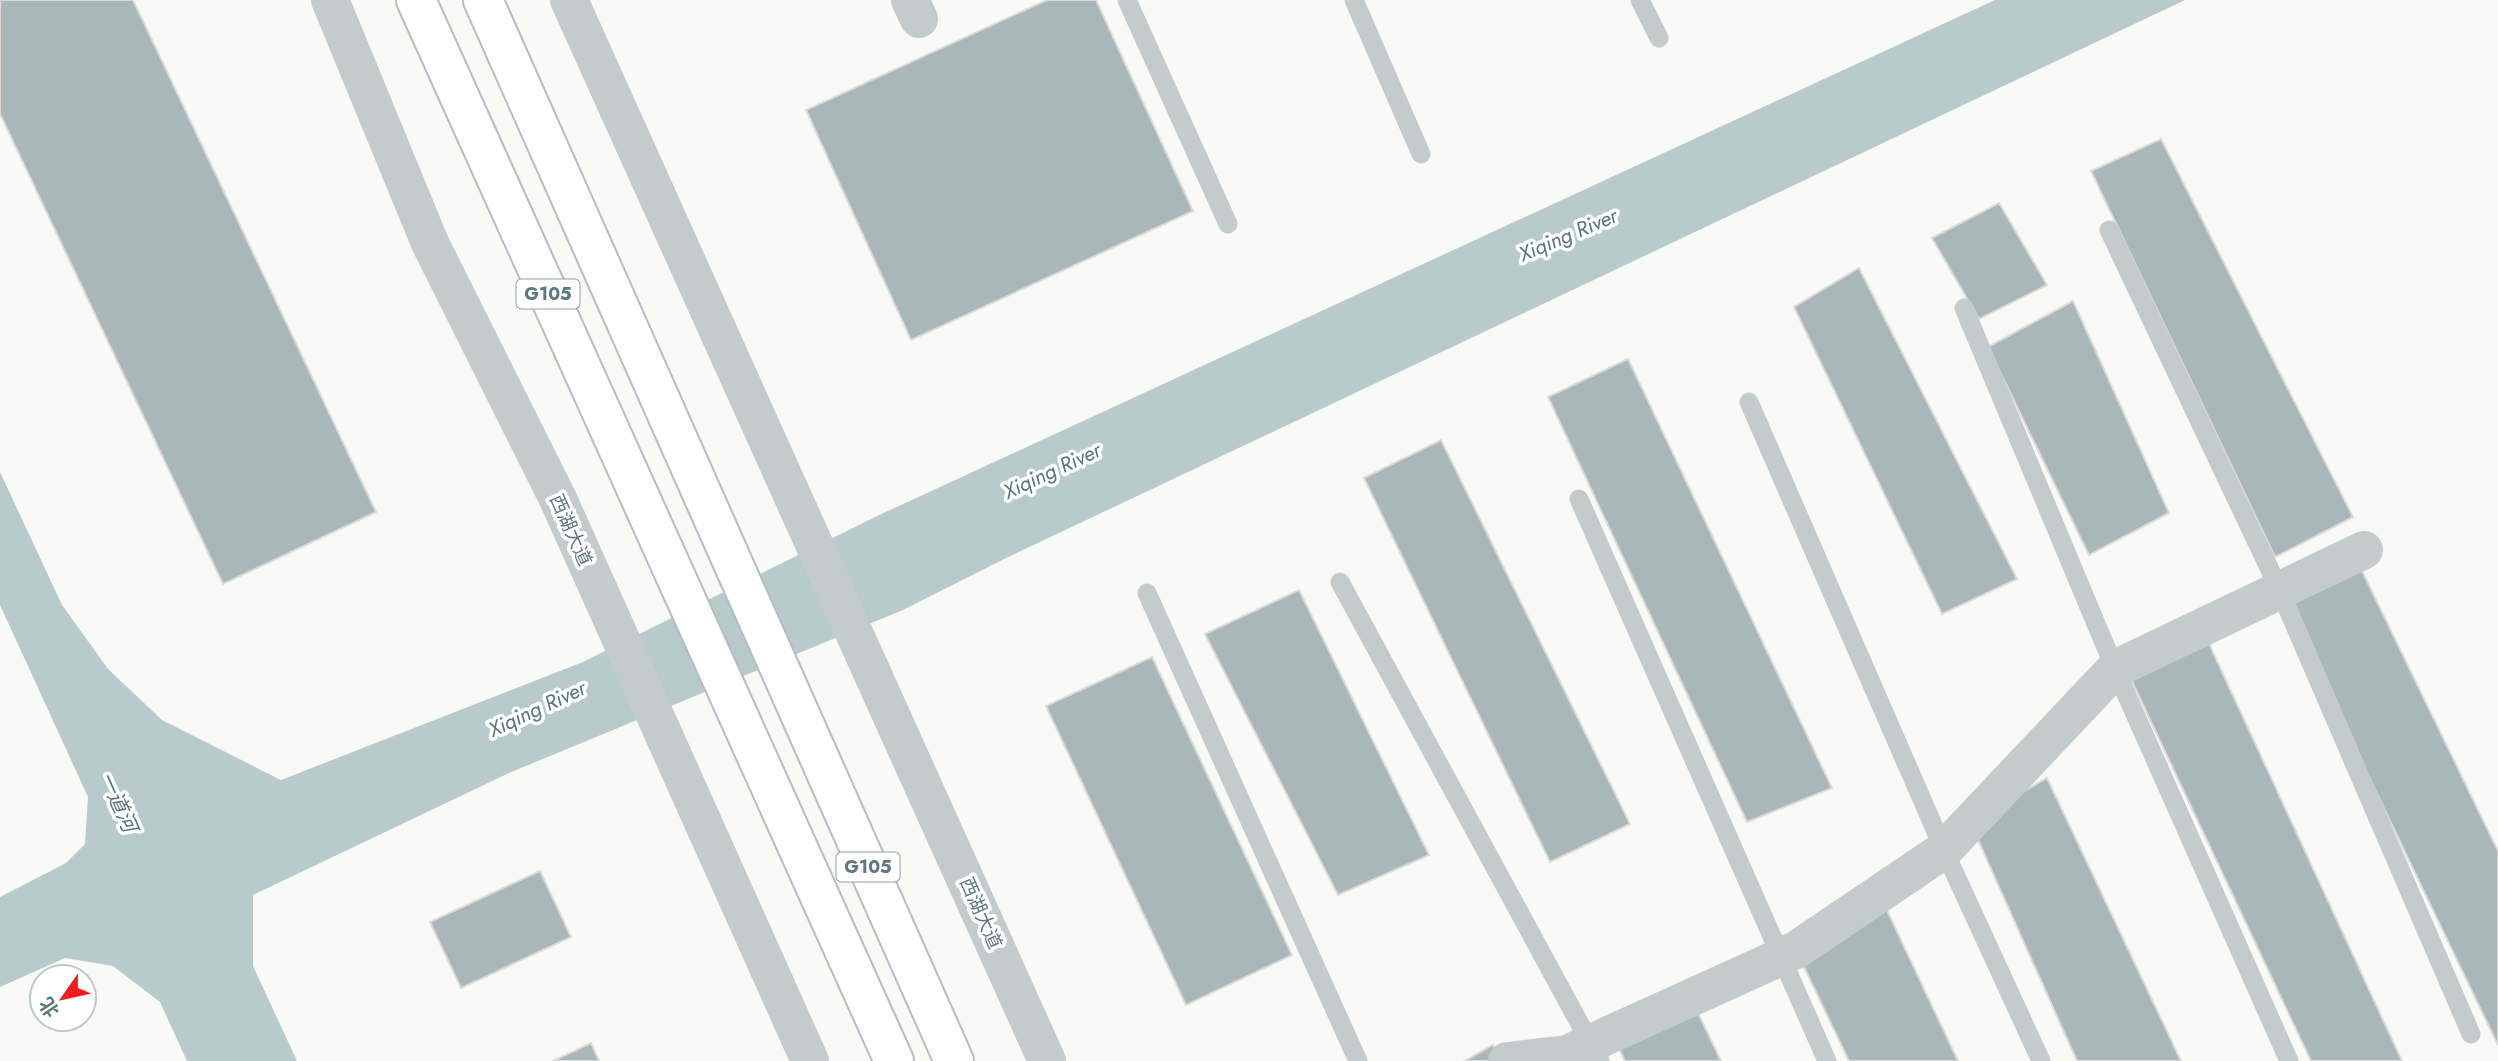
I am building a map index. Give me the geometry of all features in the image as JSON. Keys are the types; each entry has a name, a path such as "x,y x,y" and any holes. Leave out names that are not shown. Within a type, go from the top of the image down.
{"main road":[{"name":"G105","path":"415,0 894,1061"},
{"name":"G105","path":"484,0 954,1061"}],"street":[{"name":"西湖大道","path":"330,0 430,243 558,499 810,1061"},
{"name":"西湖大道","path":"569,0 1047,1061"},
{"path":"1507,1061 1596,1052 1783,956 1944,850 2115,669 2364,550"}],"lane":[{"path":"1127,0 1228,224"},
{"path":"1354,0 1421,154"},
{"path":"1640,0 1659,38"},
{"path":"2109,230 2280,591 2471,1034"},
{"path":"1964,307 2115,669 2289,1061"},
{"path":"1749,402 1944,850 2041,1061"},
{"path":"1579,499 1783,956 1827,1061"},
{"path":"1340,582 1596,1052"},
{"path":"1147,593 1358,1061"}],"water":[{"path":"1995,0 2185,0 1002,560 903,610 509,773 253,895 253,966 297,1061 187,1061 160,1002 113,966 65,958 54,963 28,963 28,975 0,987 0,897 66,863 85,844 88,797 0,605 0,472 62,605 108,669 162,720 281,780 583,662 875,517"}],"building":[{"path":"0,0 133,0 376,512 223,584 0,114"},
{"path":"1047,0 1096,0 1193,211 911,340 806,110"},
{"path":"2161,139 2353,517 2275,557 2091,171"},
{"path":"1999,203 2047,285 1979,319 1932,238"},
{"path":"1859,268 2017,579 1942,614 1794,307"},
{"path":"2073,301 2169,513 2089,555 1988,347"},
{"path":"1628,359 1832,788 1747,822 1548,397"},
{"path":"1441,440 1630,824 1550,862 1364,478"},
{"path":"2359,565 2498,851 2498,1045 2287,607"},
{"path":"1299,590 1429,855 1338,895 1205,634"},
{"path":"2205,635 2402,1061 2311,1061 2129,675"},
{"path":"1152,657 1292,955 1186,1005 1046,706"},
{"path":"2047,778 2181,1061 2077,1061 1970,822"},
{"path":"540,871 571,937 461,988 430,922"},
{"path":"1883,902 1958,1061 1849,1061 1796,950"},
{"path":"1683,982 1721,1061 1625,1061 1606,1020"},
{"path":"591,1043 599,1061 553,1061"},
{"path":"1493,1045 1500,1061 1465,1061"}],"water label":[{"name":"Xiqing River","path":"1568,235"},
{"name":"Xiqing River","path":"1052,471"},
{"name":"Xiqing River","path":"537,709"},
{"name":"一道河","path":"118,802"}]}
